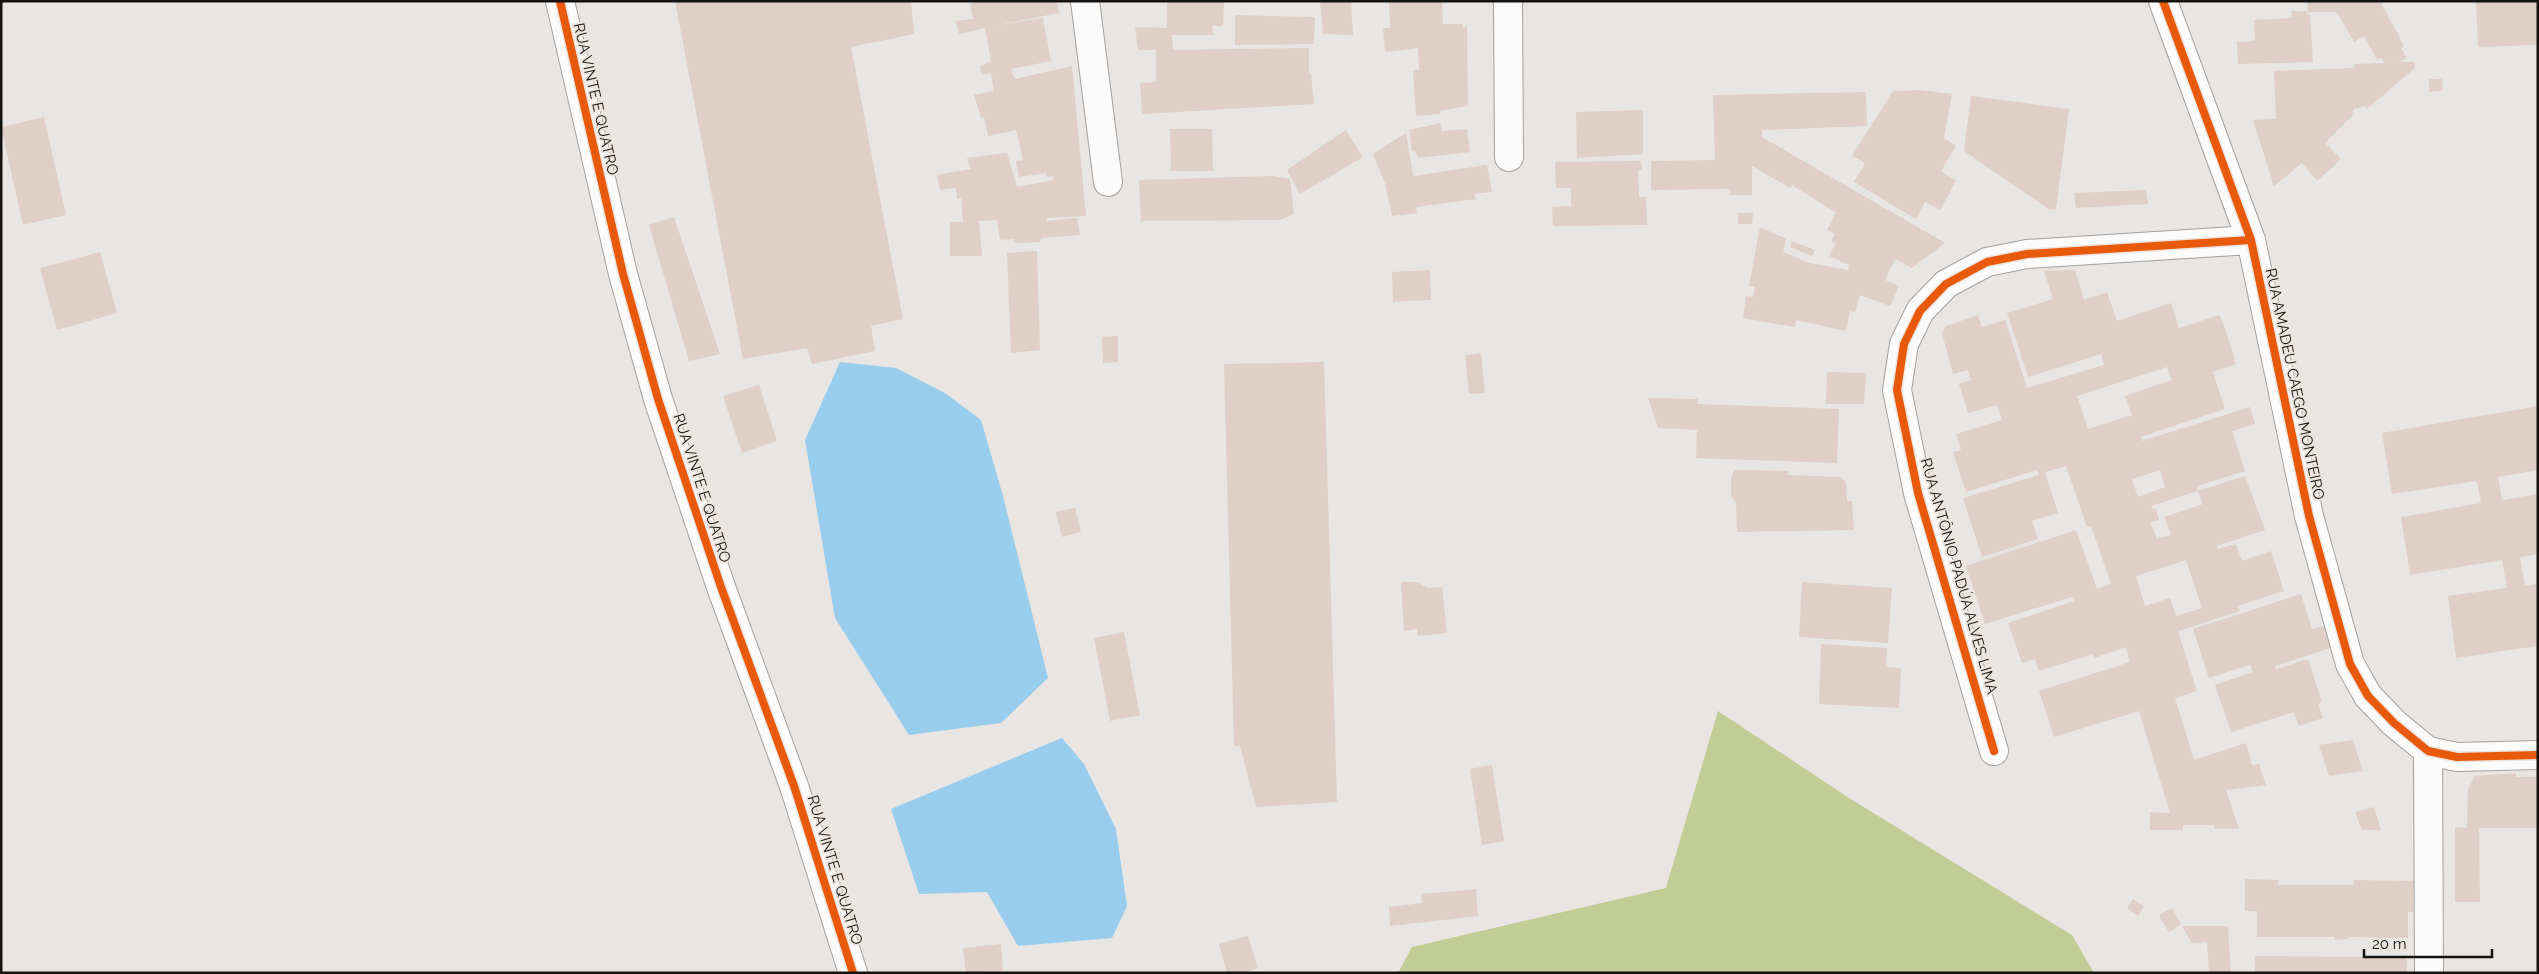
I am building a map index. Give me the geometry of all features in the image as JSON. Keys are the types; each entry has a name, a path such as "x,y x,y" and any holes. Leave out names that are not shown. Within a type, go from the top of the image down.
{"street":[{"name":"RUA VINTE E QUATRO","path":"560,1 623,274 658,399 721,587 794,786 852,973"},
{"path":"1085,1 1108,182"},
{"path":"1508,1 1509,157"},
{"name":"RUA AMADEU CAEGO MONTEIRO","path":"2163,1 2251,240 2309,516 2350,664 2368,696 2394,723 2428,751"},
{"name":"RUA ANTÔNIO PADÚA ALVES LIMA","path":"1994,751 1918,493 1897,390 1904,344 1920,311 1946,284 1987,262 2027,254 2251,240"},
{"path":"2429,973 2428,751 2457,757 2538,755"}],"green space":[{"path":"1718,711 1849,798 2072,935 2094,973 1398,973 1412,947 1666,888"}],"water":[{"path":"840,362 896,368 945,393 981,420 1003,496 1048,678 1001,723 909,735 835,618 805,440"},
{"path":"1062,738 1084,764 1116,829 1127,906 1112,938 1018,946 987,892 919,894 891,809"}],"building":[{"path":"675,1 911,1 914,34 851,47 903,319 871,326 875,351 812,364 807,348 743,359"},
{"path":"982,1 1057,1 1059,13 998,25 1043,18 1051,61 1011,69 1015,79 1072,66 1086,216 1047,218 1047,221 1077,218 1080,235 1041,238 1040,242 1014,243 1014,239 1000,240 997,220 979,221 982,256 950,256 950,222 963,222 961,198 957,199 956,188 940,190 937,175 971,169 967,158 1007,153 1017,187 1054,180 1052,176 1047,177 1046,173 1019,177 1016,161 1023,160 1016,130 988,136 984,117 981,118 974,95 994,91 991,73 982,75 980,66 991,61 985,28 959,34 956,21 973,19 970,4"},
{"path":"1167,1 1224,1 1223,26 1212,26 1213,35 1172,35 1173,50 1309,48 1309,74 1311,74 1314,104 1142,114 1140,83 1156,82 1156,50 1138,50 1135,27 1167,28"},
{"path":"1320,1 1351,1 1353,35 1323,34"},
{"path":"1389,1 1442,1 1443,24 1463,24 1463,28 1467,27 1468,106 1440,111 1440,114 1416,116 1413,70 1419,70 1418,48 1385,52 1383,28 1390,28"},
{"path":"2307,1 2380,1 2404,46 2401,48 2407,58 2398,62 2415,62 2415,68 2367,109 2366,106 2354,109 2352,116 2325,143 2341,159 2317,181 2302,163 2274,186 2253,120 2276,119 2274,71 2354,68 2355,64 2385,63 2381,58 2377,60 2364,36 2354,42 2337,12 2308,12"},
{"path":"2476,1 2538,1 2538,45 2478,47"},
{"path":"2291,11 2307,11 2308,15 2310,14 2313,62 2238,64 2237,42 2255,41 2254,20 2292,18"},
{"path":"1235,15 1315,17 1314,44 1235,45"},
{"path":"2429,79 2442,79 2443,91 2429,92"},
{"path":"1920,90 1952,94 1944,138 1956,146 1941,171 1956,181 1940,210 1925,202 1916,219 1854,182 1865,163 1852,156 1893,91"},
{"path":"1866,92 1867,126 1762,130 1762,137 1945,243 1912,268 1895,259 1885,280 1899,286 1890,306 1860,295 1855,312 1850,311 1846,331 1796,320 1795,327 1743,318 1746,296 1753,297 1755,287 1749,286 1760,227 1786,239 1783,252 1809,263 1848,270 1849,265 1829,256 1836,243 1831,242 1835,234 1827,230 1836,213 1792,185 1790,188 1752,166 1752,195 1730,195 1730,189 1651,190 1651,161 1715,160 1713,95"},
{"path":"1971,96 2069,109 2056,209 2050,210 1964,151"},
{"path":"1643,110 1643,154 1577,158 1576,112"},
{"path":"44,117 66,215 23,225 1,127"},
{"path":"1440,123 1442,131 1467,129 1470,152 1418,158 1415,151 1412,151 1409,130"},
{"path":"1170,129 1212,129 1213,171 1171,171"},
{"path":"1346,130 1363,157 1300,194 1287,170"},
{"path":"1406,133 1413,176 1487,165 1492,192 1474,194 1476,199 1416,207 1417,213 1392,216 1385,183 1373,154"},
{"path":"1641,161 1642,170 1638,171 1639,197 1646,197 1647,225 1553,226 1552,207 1571,206 1571,188 1556,188 1555,162"},
{"path":"1274,176 1290,179 1294,214 1280,220 1141,221 1139,180"},
{"path":"2146,190 2148,204 2076,208 2074,193"},
{"path":"1738,213 1753,213 1752,224 1738,224"},
{"path":"674,217 720,354 689,361 649,225"},
{"path":"1792,241 1815,250 1812,256 1790,247"},
{"path":"1037,251 1040,350 1011,353 1007,253"},
{"path":"100,252 117,313 57,330 40,268"},
{"path":"1430,270 1431,300 1393,302 1392,272"},
{"path":"2075,270 2084,300 2107,292 2117,321 2171,303 2179,328 2219,315 2225,328 2236,364 2213,372 2225,409 2141,437 2142,441 2250,407 2255,424 2232,431 2245,471 2197,486 2198,491 2245,476 2265,530 2217,546 2218,549 2236,544 2242,561 2271,551 2284,591 2237,606 2240,611 2178,631 2197,691 2175,698 2194,760 2246,743 2252,765 2259,764 2266,785 2226,790 2239,829 2215,829 2214,825 2183,825 2183,830 2150,830 2150,812 2170,813 2139,711 2054,737 2039,691 2130,662 2126,647 2094,658 2093,654 2039,671 2035,659 2022,663 2008,623 2074,601 2072,597 1985,624 1966,566 2076,530 2097,589 2111,584 2091,526 2087,527 2066,466 2045,472 2058,513 2032,521 2038,539 1982,557 1963,498 2039,475 2037,470 1966,492 1953,452 1961,450 1956,434 2002,420 1997,405 1968,413 1959,384 1971,380 1968,370 1953,374 1942,333 1946,326 1978,315 1982,327 2005,320 2027,388 2104,365 2101,354 2028,377 2007,313 2053,299 2044,271","holes":["2167,367 2172,380 2125,396 2132,415 2088,429 2077,396","2160,470 2165,487 2138,497 2132,479","2198,491 2203,504 2164,517 2171,535 2157,539 2150,522 2159,520 2156,509 2153,510 2151,506","2186,560 2202,608 2176,616 2170,598 2145,606 2136,576"]},
{"path":"1118,336 1118,362 1103,363 1102,337"},
{"path":"1481,353 1485,393 1469,394 1465,355"},
{"path":"1324,362 1337,802 1256,807 1240,746 1234,746 1224,364"},
{"path":"1827,372 1866,373 1864,404 1826,404"},
{"path":"759,385 777,441 742,453 723,396"},
{"path":"1648,398 1698,399 1698,404 1839,409 1837,463 1696,458 1697,430 1658,428"},
{"path":"2538,406 2538,470 2498,477 2502,500 2538,494 2538,554 2520,557 2525,586 2538,584 2538,646 2456,658 2448,596 2507,588 2502,560 2410,575 2401,517 2481,503 2477,481 2392,494 2382,433"},
{"path":"1734,470 1789,471 1788,475 1841,477 1846,482 1847,501 1852,501 1854,530 1737,532 1736,502 1731,496 1731,480"},
{"path":"1075,508 1081,532 1062,537 1056,512"},
{"path":"1401,582 1417,582 1428,588 1442,587 1447,633 1418,636 1417,629 1404,631"},
{"path":"1802,582 1892,588 1888,643 1799,637"},
{"path":"2301,594 2312,629 2324,626 2330,648 2275,666 2276,669 2308,659 2322,702 2318,704 2323,718 2299,726 2294,712 2231,732 2215,685 2253,672 2250,665 2209,678 2193,629"},
{"path":"1124,632 1140,715 1110,721 1094,638"},
{"path":"1821,644 1887,648 1886,667 1901,668 1899,708 1819,704"},
{"path":"2353,740 2363,771 2329,776 2319,745"},
{"path":"1492,765 1504,841 1482,845 1470,769"},
{"path":"2516,773 2516,777 2538,777 2538,828 2479,828 2480,902 2455,902 2455,827 2467,828 2468,789 2475,776"},
{"path":"2374,807 2381,830 2362,830 2355,812"},
{"path":"2245,879 2278,880 2278,885 2354,885 2354,880 2414,881 2413,912 2408,912 2408,938 2348,937 2348,939 2335,940 2335,937 2257,937 2257,911 2245,911"},
{"path":"1476,889 1478,916 1390,926 1389,907 1422,903 1421,894"},
{"path":"2133,899 2144,906 2138,916 2127,908"},
{"path":"2172,908 2181,924 2169,932 2159,915"},
{"path":"2182,926 2228,926 2231,973 2209,973 2207,942 2192,943"},
{"path":"1248,936 1258,968 1243,973 1227,973 1219,944"},
{"path":"1001,944 1003,971 966,973 963,948"},
{"path":"2255,956 2407,957 2407,973 2255,973"}],"cycle path":[{"path":"560,1 623,274 658,399 721,587 794,786 853,973"},
{"path":"2163,1 2251,240 2309,516 2350,664 2368,696 2394,723 2428,751 2457,757 2538,755"},
{"path":"1994,751 1918,493 1897,390 1904,344 1920,311 1946,284 1987,262 2027,254 2251,240"}]}
